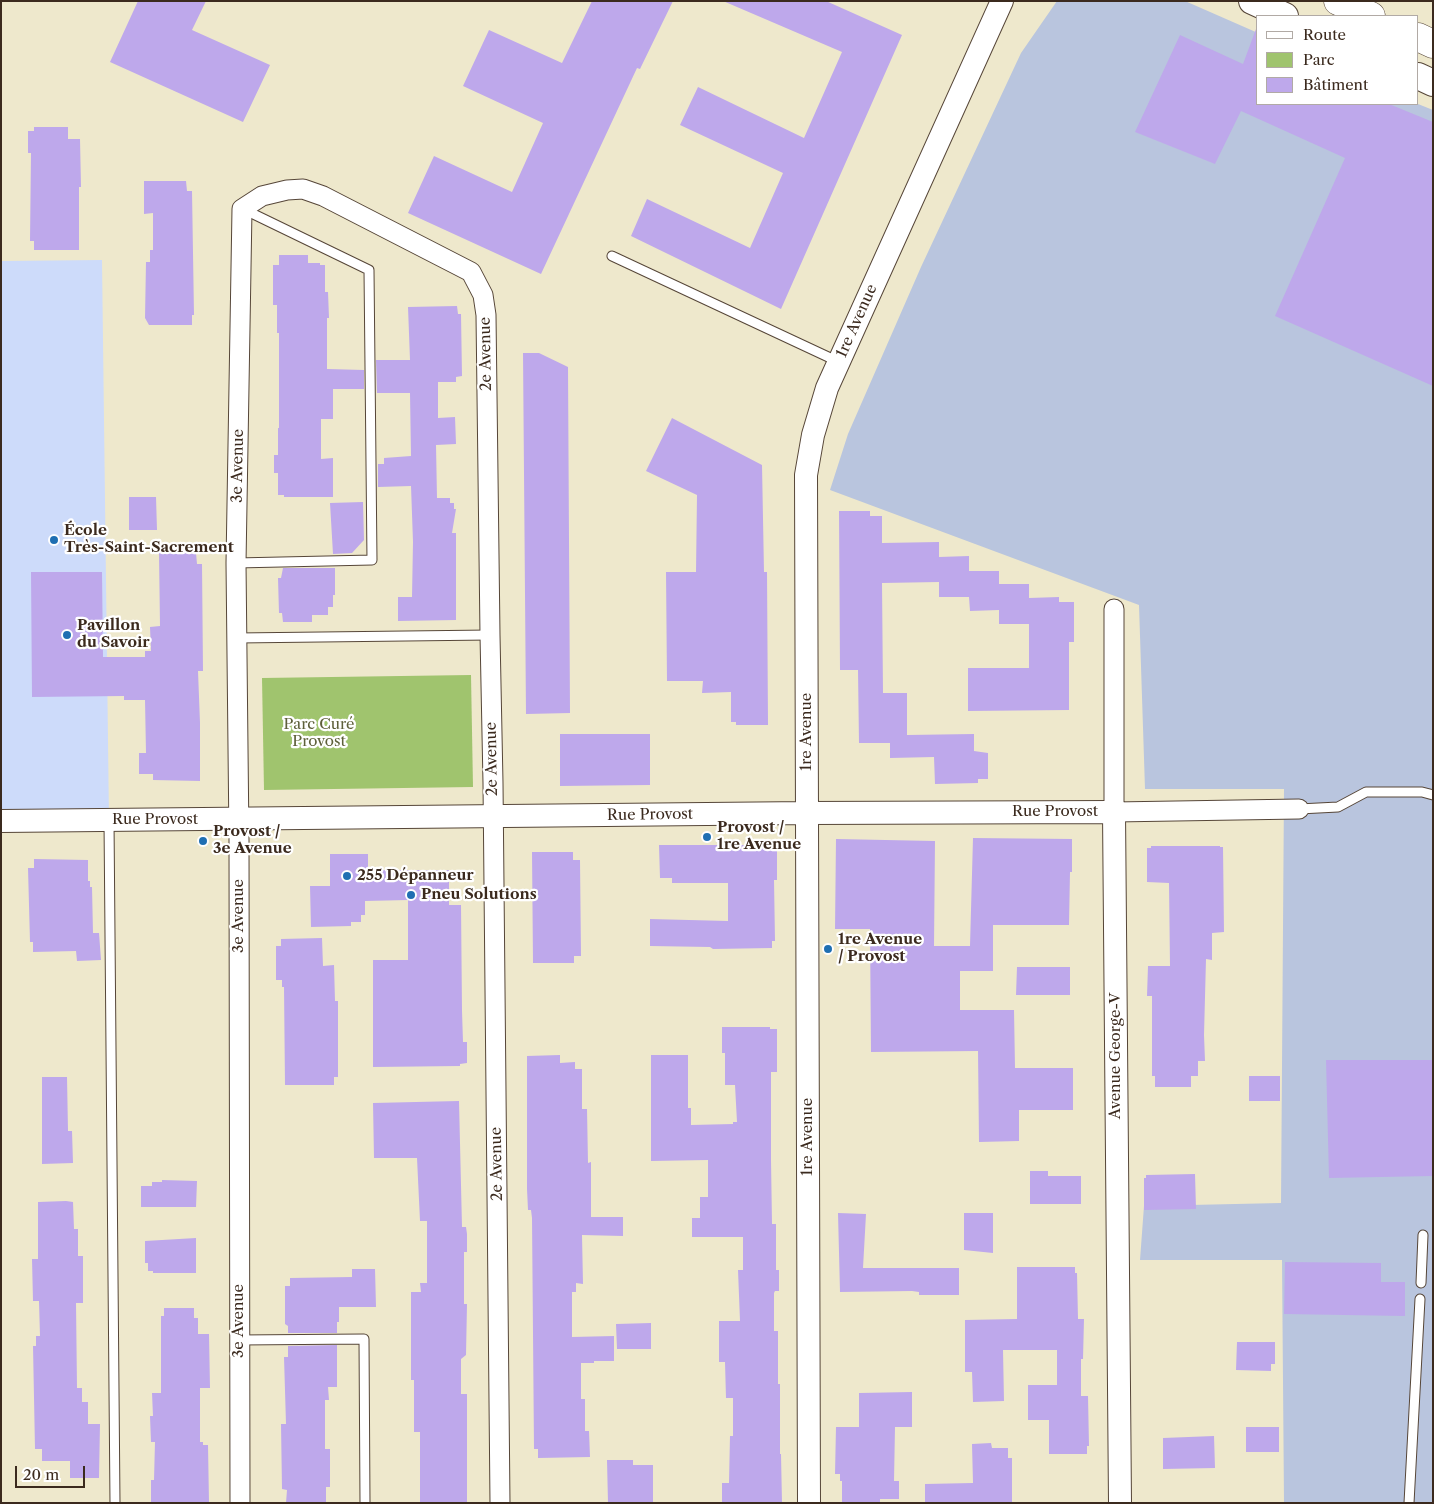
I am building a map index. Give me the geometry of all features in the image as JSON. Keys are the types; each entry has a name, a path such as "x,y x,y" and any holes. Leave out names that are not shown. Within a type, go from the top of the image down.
{"highway":[{"path":"1338,1 1369,15"},
{"path":"1419,38 1433,44"}],"main road":[{"path":"1252,1 1283,15"},
{"path":"1419,76 1433,83"}],"street":[{"name":"1re Avenue","path":"809,1503 806,475 817,418 827,388 1002,1"},
{"name":"2e Avenue","path":"242,209 262,196 287,190 303,189 323,196 471,272 483,295 486,315 500,1503"},
{"name":"3e Avenue","path":"240,1503 239,819 236,563 242,209"},
{"name":"Avenue George-V","path":"1114,609 1120,1503"},
{"name":"Rue Provost","path":"1,821 1299,809"}],"lane":[{"path":"236,563 372,560 369,270 242,209"},
{"path":"612,256 839,362"},
{"path":"237,638 490,636"},
{"path":"1299,809 1338,808 1366,792 1422,792 1433,795"},
{"path":"109,820 115,1503"},
{"path":"1421,1283 1423,1235"},
{"path":"1409,1503 1420,1299"},
{"path":"240,1340 364,1339 365,1503"}],"shaded area":[{"path":"1057,1 1185,1 1256,32 1256,105 1419,104 1433,110 1433,1503 1284,1503 1282,1260 1140,1260 1144,1206 1281,1203 1284,789 1145,789 1139,605 830,490 848,434 921,267 1021,53"},
{"name":"École Très-Saint-Sacrement","path":"102,260 109,820 1,821 1,261"}],"green space":[{"name":"Parc Curé Provost","path":"471,675 473,787 264,790 262,678"}],"building":[{"path":"138,1 206,1 192,30 270,65 243,122 110,62"},
{"path":"592,1 673,1 640,69 637,68 541,274 408,213 434,156 512,192 543,123 463,86 489,30 562,63"},
{"path":"723,1 826,1 902,35 781,309 631,236 647,199 750,248 783,173 680,125 698,87 804,138 842,52"},
{"path":"1256,29 1256,105 1391,105 1433,122 1433,386 1275,316 1345,158 1241,111 1215,164 1135,132 1180,35 1243,64"},
{"path":"34,127 68,127 68,139 80,139 79,250 34,250 34,241 30,241 31,153 28,153 28,131 34,131"},
{"path":"144,181 186,181 187,191 192,191 194,315 192,315 192,325 149,325 145,318 146,262 150,262 150,250 153,250 153,213 144,214"},
{"path":"279,255 308,255 308,263 325,265 325,292 328,292 329,318 327,318 327,369 364,370 364,389 333,389 333,419 321,419 321,459 333,458 333,497 284,497 284,495 278,495 278,473 274,473 274,455 278,455 279,333 277,333 277,305 273,305 273,265 279,265"},
{"path":"457,306 458,314 461,314 462,376 456,377 456,382 438,382 438,418 455,417 456,444 436,445 437,498 450,498 450,503 454,503 454,509 456,509 452,533 456,533 456,620 398,621 398,597 412,597 411,486 378,487 378,464 384,464 384,458 411,456 410,393 377,393 376,360 410,360 408,307"},
{"path":"523,353 539,353 568,367 570,713 526,714"},
{"path":"672,418 762,465 764,572 767,572 768,725 736,725 736,722 731,722 731,692 702,693 703,681 667,681 666,572 696,572 697,495 646,471"},
{"path":"129,497 156,497 157,530 129,530"},
{"path":"363,502 364,540 352,553 333,554 330,503"},
{"path":"839,511 870,511 870,516 882,516 882,543 939,542 939,557 969,556 969,571 999,571 999,584 1029,584 1029,598 1059,597 1059,602 1074,602 1074,642 1069,642 1069,710 968,711 968,668 1029,668 1029,624 999,624 999,610 970,611 969,597 939,597 939,582 882,583 883,693 907,693 907,735 974,734 974,751 988,753 988,779 978,779 978,783 935,784 934,757 890,758 890,743 859,743 858,670 840,670"},
{"path":"159,553 196,553 197,564 202,564 203,671 198,671 200,781 153,780 153,774 139,774 139,753 146,753 145,700 124,700 124,696 32,697 31,572 102,572 103,657 145,657 145,651 151,651 150,627 160,626"},
{"path":"283,568 335,568 335,595 333,595 333,607 328,607 328,615 312,615 312,622 283,622 282,613 279,613 278,578 281,578"},
{"path":"560,734 650,734 650,785 560,786"},
{"path":"973,838 1072,839 1069,925 993,925 993,971 960,971 960,1010 1014,1010 1015,1068 1073,1068 1073,1110 1019,1110 1019,1141 979,1142 978,1051 871,1052 870,929 835,929 836,839 935,841 934,946 970,946"},
{"path":"659,845 777,845 777,880 774,880 775,941 772,941 772,948 713,949 710,947 650,946 650,919 728,921 728,883 672,883 672,878 660,878"},
{"path":"1151,846 1223,847 1224,932 1212,933 1212,960 1206,959 1205,1061 1198,1061 1198,1076 1191,1076 1191,1087 1155,1087 1155,1076 1152,1076 1152,996 1147,996 1148,966 1170,966 1169,883 1147,882 1147,848 1151,848"},
{"path":"532,852 573,852 573,860 580,860 581,956 574,956 574,963 533,963"},
{"path":"330,854 368,854 368,870 449,870 449,905 461,905 463,1042 467,1042 467,1063 460,1064 460,1066 373,1067 373,960 408,960 408,900 365,901 365,915 361,915 361,922 351,922 351,926 311,927 310,886 330,886"},
{"path":"34,859 88,860 88,881 90,881 90,887 92,887 93,933 99,933 101,960 77,961 76,951 33,952 33,942 30,942 28,868 34,868"},
{"path":"322,938 323,966 334,965 335,1001 338,1001 338,1077 334,1077 334,1085 285,1085 284,987 282,987 282,980 276,980 276,946 281,946 281,939"},
{"path":"1017,967 1070,967 1070,995 1016,995"},
{"path":"722,1027 770,1027 770,1029 777,1029 777,1072 771,1072 771,1160 772,1224 776,1224 776,1270 779,1270 779,1291 774,1293 774,1331 778,1331 782,1503 722,1503 722,1483 729,1483 730,1436 733,1436 733,1398 726,1398 725,1362 719,1362 719,1321 740,1321 738,1270 743,1270 743,1237 692,1237 692,1218 700,1218 700,1197 708,1197 708,1160 651,1161 651,1055 688,1055 688,1108 691,1108 691,1125 733,1124 733,1122 737,1122 735,1085 725,1085 725,1053 722,1053"},
{"path":"560,1055 560,1063 575,1062 575,1069 582,1069 582,1109 587,1109 588,1163 591,1162 591,1217 623,1217 623,1236 582,1235 583,1284 576,1283 576,1292 572,1292 572,1337 614,1336 614,1361 581,1363 581,1399 585,1399 585,1431 589,1431 590,1457 538,1458 538,1449 534,1449 532,1218 531,1210 528,1210 527,1189 527,1056"},
{"path":"1326,1060 1433,1060 1433,1176 1329,1178"},
{"path":"1249,1076 1280,1076 1280,1101 1249,1101"},
{"path":"42,1077 67,1077 68,1131 72,1131 73,1163 42,1164"},
{"path":"459,1101 462,1227 466,1227 467,1234 467,1252 464,1252 464,1304 467,1304 466,1355 461,1359 461,1394 467,1394 467,1503 420,1503 420,1432 414,1432 414,1380 411,1380 411,1292 421,1292 420,1283 427,1283 427,1221 420,1221 417,1158 374,1158 373,1103"},
{"path":"1030,1171 1048,1171 1048,1176 1081,1176 1081,1204 1030,1204"},
{"path":"1195,1174 1196,1209 1144,1210 1144,1178 1146,1178 1146,1175"},
{"path":"162,1180 197,1181 196,1207 141,1207 141,1186 152,1186 152,1182 162,1182"},
{"path":"38,1202 73,1202 74,1229 78,1229 78,1256 83,1256 83,1303 76,1303 77,1388 82,1388 82,1402 88,1402 88,1424 100,1424 99,1478 70,1478 70,1461 42,1461 42,1449 35,1449 33,1346 36,1346 36,1336 40,1336 39,1301 33,1301 32,1259 38,1259"},
{"path":"838,1213 866,1214 863,1268 959,1268 959,1295 919,1295 919,1292 912,1291 840,1292"},
{"path":"964,1213 993,1213 993,1253 964,1250"},
{"path":"196,1238 196,1273 153,1273 153,1271 148,1271 148,1263 145,1263 145,1241"},
{"path":"1285,1262 1381,1263 1381,1282 1405,1282 1405,1316 1284,1314"},
{"path":"1017,1267 1075,1267 1075,1273 1077,1273 1078,1319 1084,1319 1081,1396 1088,1396 1089,1446 1087,1446 1087,1454 1049,1454 1049,1420 1028,1420 1028,1385 1057,1385 1057,1350 1003,1350 1004,1401 973,1402 972,1372 965,1372 965,1320 1017,1319"},
{"path":"352,1269 375,1269 376,1307 339,1307 337,1333 288,1333 288,1326 285,1324 285,1286 290,1286 290,1278 352,1277"},
{"path":"164,1308 194,1308 194,1318 198,1318 198,1334 209,1334 210,1388 200,1388 200,1442 203,1442 203,1445 208,1445 209,1503 151,1503 151,1480 154,1480 155,1442 151,1442 150,1416 153,1416 152,1393 161,1393 161,1316 164,1316"},
{"path":"651,1323 651,1349 617,1349 616,1324"},
{"path":"1237,1342 1275,1342 1275,1364 1271,1364 1271,1371 1236,1370"},
{"path":"337,1345 337,1387 328,1387 329,1400 325,1400 325,1449 330,1449 330,1487 326,1487 326,1503 286,1503 287,1490 282,1489 281,1424 286,1424 284,1357 288,1357 288,1346"},
{"path":"912,1392 912,1427 895,1427 894,1481 899,1481 899,1499 880,1499 880,1503 842,1503 842,1481 840,1481 840,1474 835,1474 836,1427 859,1427 859,1393"},
{"path":"1246,1427 1279,1427 1279,1452 1246,1452"},
{"path":"1214,1436 1215,1468 1163,1469 1163,1438"},
{"path":"991,1443 992,1448 1008,1448 1008,1458 1012,1458 1012,1503 925,1503 925,1484 973,1483 972,1444"},
{"path":"607,1460 633,1460 633,1465 653,1465 653,1503 608,1503"}],"place":[{"name":"École Très-Saint-Sacrement","path":"54,540"},
{"name":"Pavillon du Savoir","path":"67,635"},
{"name":"Provost / 1re Avenue","path":"707,837"},
{"name":"Provost / 3e Avenue","path":"203,841"},
{"name":"255 Dépanneur","path":"347,876"},
{"name":"Pneu Solutions","path":"411,895"},
{"name":"1re Avenue / Provost","path":"828,949"}]}
